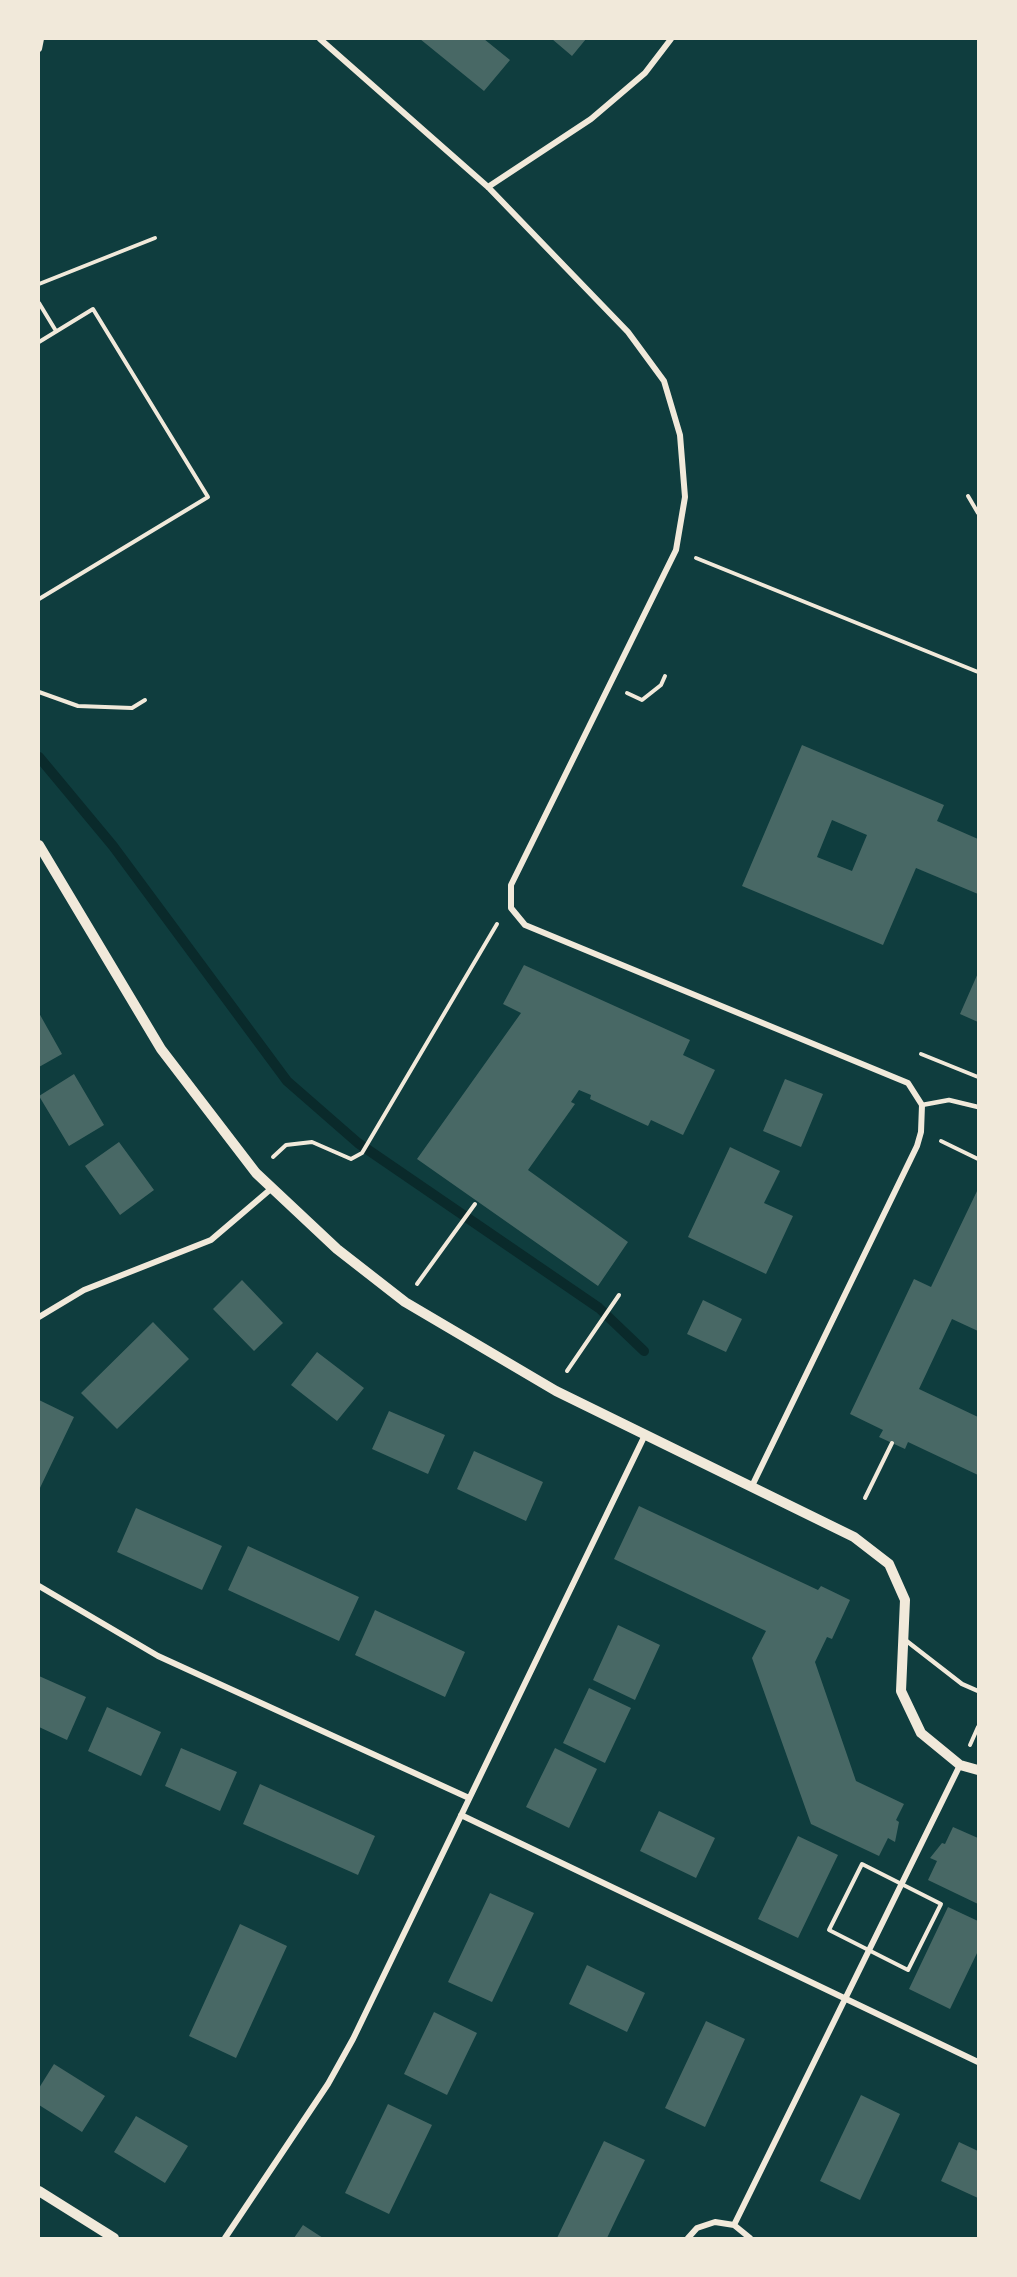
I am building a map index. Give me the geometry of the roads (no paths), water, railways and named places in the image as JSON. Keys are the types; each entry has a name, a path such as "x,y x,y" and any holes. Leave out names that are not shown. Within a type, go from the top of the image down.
{"street":[{"path":"39,49 41,39"},
{"path":"320,39 488,187 628,332 664,381 680,435 685,497 676,550 511,885 511,908 525,925 908,1083 922,1104 921,1132 751,1488"},
{"path":"488,187 591,119 645,73 671,39"},
{"path":"39,845 161,1049 256,1173 338,1249 405,1302 556,1391 854,1537 888,1564 905,1600 902,1691 921,1733 960,1766 978,1770"},
{"path":"39,1317 84,1290 212,1240 272,1188"},
{"path":"225,2238 328,2084 343,2057 645,1435"},
{"path":"39,1586 158,1656 469,1798"},
{"path":"734,2225 960,1766"},
{"path":"461,1815 978,2062"},
{"path":"39,2191 114,2238"},
{"path":"687,2238 706,2224 715,2222 734,2225 750,2238"}],"lane":[{"path":"922,1104 949,1100 978,1106"},
{"path":"904,1639 962,1684 978,1691"}],"waterway":[{"path":"39,757 113,846 287,1081 358,1143 599,1308 644,1351"}]}
